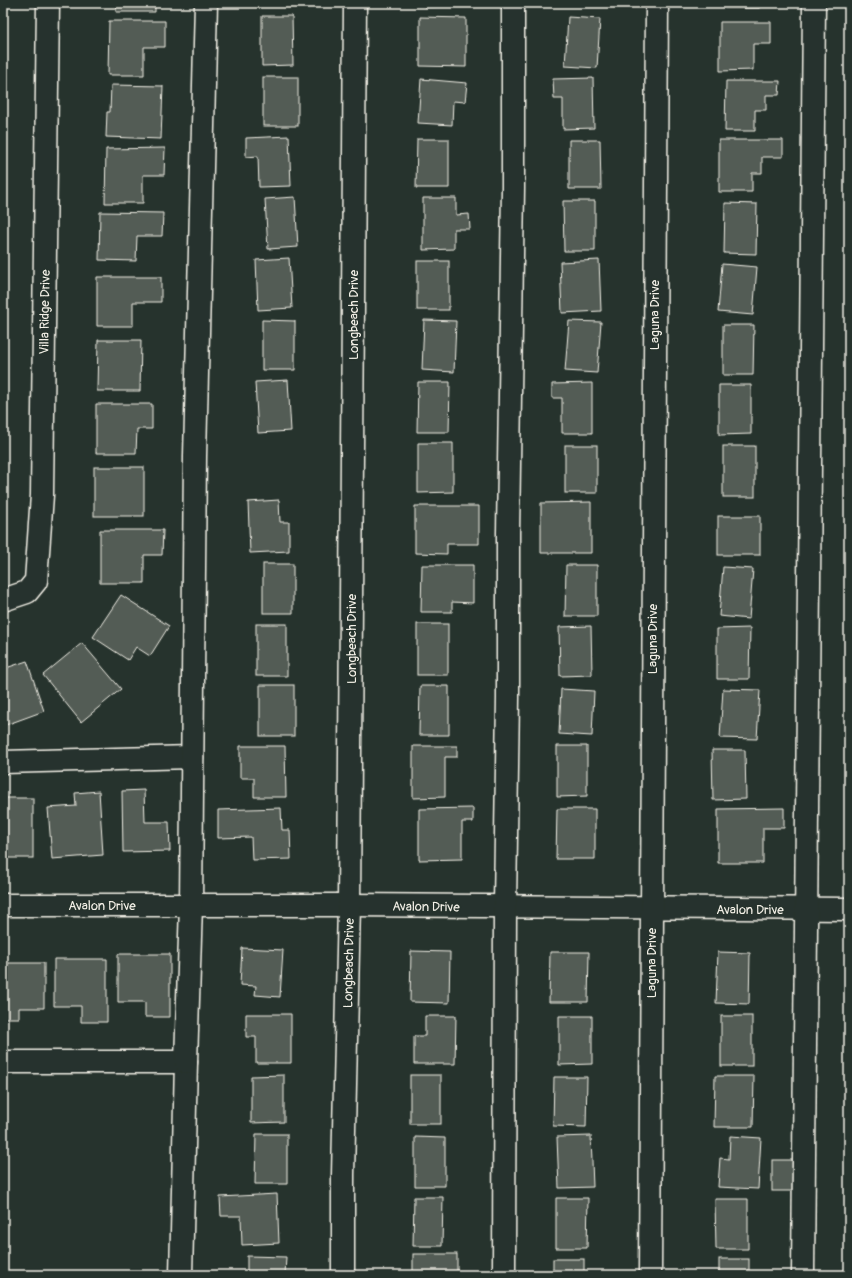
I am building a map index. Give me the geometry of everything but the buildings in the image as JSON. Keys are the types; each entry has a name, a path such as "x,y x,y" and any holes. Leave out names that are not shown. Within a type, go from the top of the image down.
{"street":[{"name":"Villa Ridge Drive","path":"3,600 27,592 36,581 42,495 48,3"},
{"path":"181,1275 191,905 195,456 206,3"},
{"name":"Longbeach Drive","path":"342,1275 349,905 355,3"},
{"path":"504,1275 505,906 513,188 513,3"},
{"name":"Laguna Drive","path":"650,1275 657,3"},
{"path":"804,1275 814,3"},
{"path":"3,762 192,757"},
{"name":"Avalon Drive","path":"3,905 349,905 849,910"},
{"path":"3,1062 186,1062"}]}
